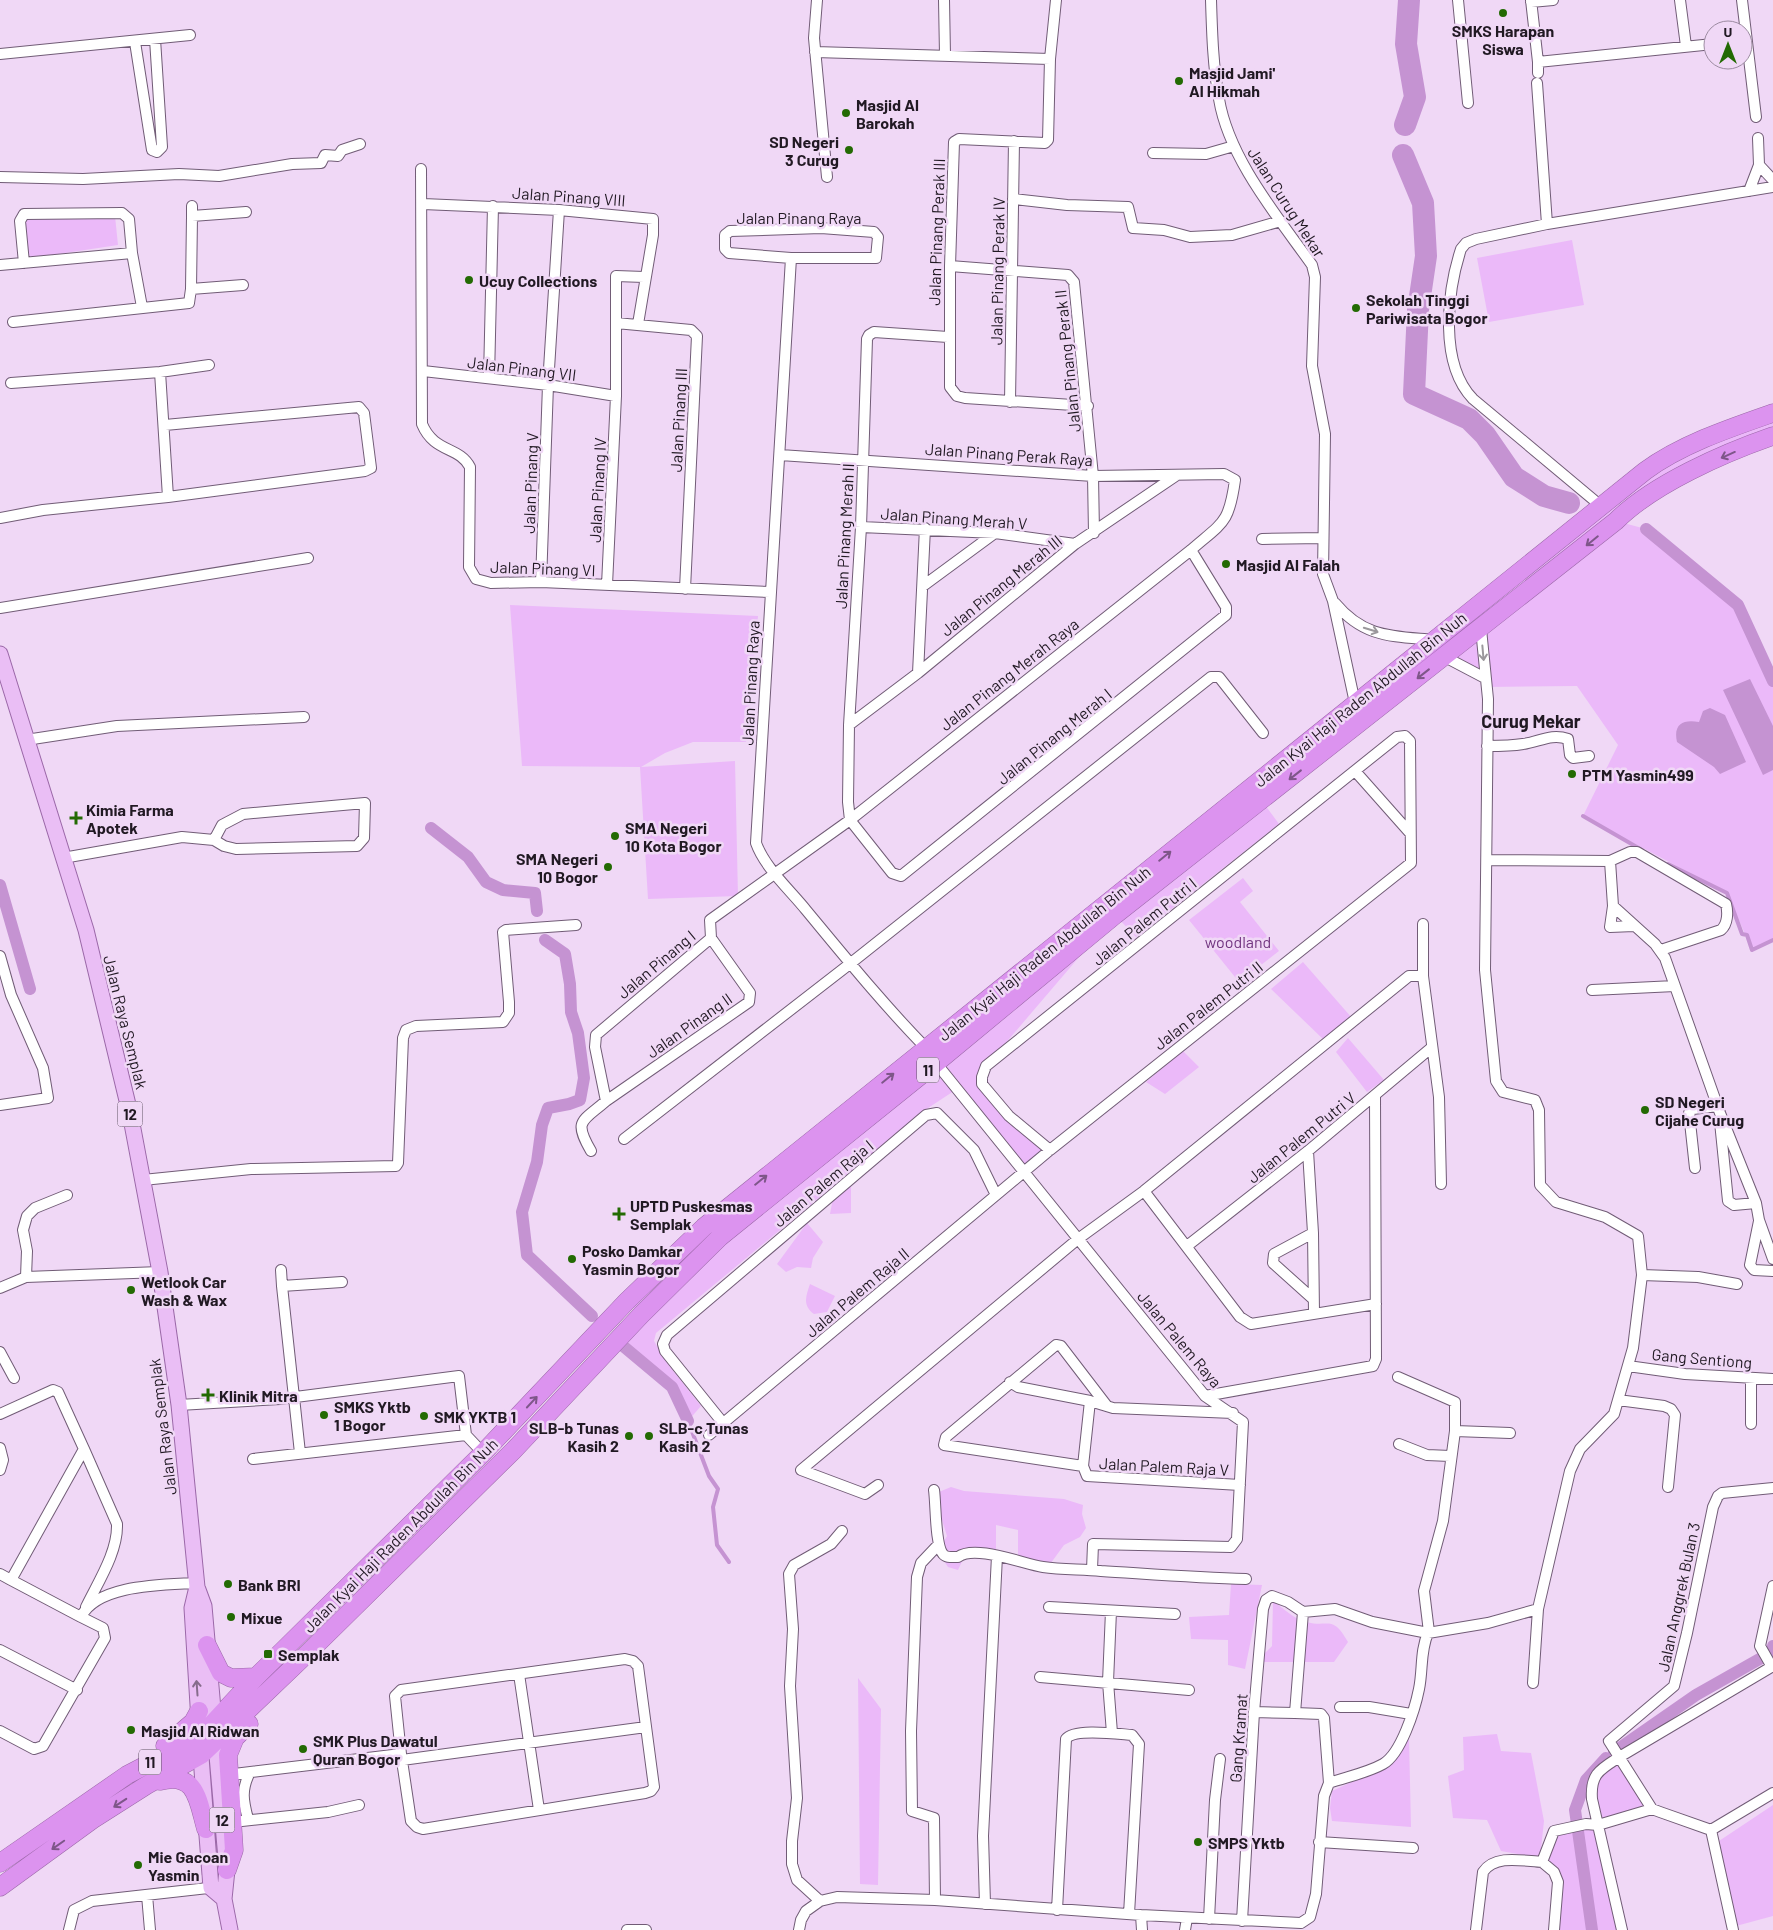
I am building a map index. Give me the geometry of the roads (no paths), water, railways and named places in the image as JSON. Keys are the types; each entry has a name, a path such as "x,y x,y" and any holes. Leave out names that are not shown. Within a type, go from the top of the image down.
{"highway":[{"name":"Jalan Kyai Haji Raden Abdullah Bin Nuh","path":"0,1863 127,1774 207,1739 312,1649 513,1451 641,1315 720,1237 936,1064 1115,915 1257,794 1355,702 1658,462 1773,413"},
{"name":"Jalan Kyai Haji Raden Abdullah Bin Nuh","path":"0,1886 92,1820 200,1755 213,1722 256,1677 483,1453 627,1301 704,1227 926,1048 1257,794 1445,657 1649,494 1710,463 1773,436"},
{"path":"627,1301 641,1315"},
{"name":"12","path":"207,1645 221,1673 231,1678 256,1677"},
{"path":"222,1886 241,1821 224,1776 228,1755 235,1738 292,1678 312,1649"},
{"path":"127,1774 176,1738 193,1722 199,1711"},
{"name":"12","path":"148,1785 170,1778 186,1781 194,1790 206,1829"}],"main road":[{"name":"Jalan Raya Semplak","path":"0,654 86,930 130,1113 160,1272 178,1405 196,1585 204,1606 213,1722"},
{"name":"Jalan Raya Semplak","path":"196,1585 192,1608 199,1711 207,1739"},
{"name":"12","path":"207,1739 224,1776 222,1886"},
{"name":"12","path":"200,1755 206,1829 222,1886 230,1930"}],"street":[{"path":"818,0 814,25 815,52 827,177"},
{"path":"944,0 945,55"},
{"name":"Jalan Pinang Perak III","path":"1056,0 1050,59 1048,140 1045,143 959,139 954,142 948,336 952,392 965,398 1088,406"},
{"name":"Jalan Curug Mekar","path":"1210,0 1219,100 1234,146 1281,221 1312,265 1315,277 1312,366 1325,434 1323,574 1333,601"},
{"path":"1458,0 1468,103"},
{"path":"1547,224 1538,62 1531,1 1553,0"},
{"path":"1680,0 1686,46"},
{"path":"1742,0 1743,20"},
{"path":"0,54 190,35"},
{"path":"135,42 152,150 157,152 162,147 155,39"},
{"path":"1538,62 1703,45"},
{"path":"815,52 1050,59"},
{"path":"1749,70 1756,118"},
{"path":"1748,191 1759,165 1758,138"},
{"name":"Jalan Pinang Perak IV","path":"1010,402 1014,141"},
{"path":"0,177 83,179 179,174 219,176 292,164 321,163 325,156 338,156 342,150 360,144"},
{"path":"1154,153 1206,154 1234,146"},
{"path":"1759,165 1773,180"},
{"name":"Jalan Pinang VI","path":"421,169 423,204 422,424 427,436 462,457 470,467 469,567 476,579 491,583 541,582 770,592"},
{"path":"1601,506 1467,393 1457,372 1447,325 1461,249 1466,243 1476,239 1547,224 1773,186"},
{"path":"1013,199 1067,205 1128,208 1133,228 1164,230 1190,237 1232,235 1281,221"},
{"name":"Jalan Pinang VIII","path":"423,204 559,210 653,219 653,235 644,277 638,324"},
{"path":"489,378 493,206"},
{"name":"Jalan Pinang V","path":"541,582 548,385 559,210"},
{"path":"13,322 189,303 191,289 192,211 246,212"},
{"path":"24,263 20,221 24,214 122,213 129,219 132,253 142,307"},
{"name":"Jalan Pinang Raya","path":"821,228 874,232 878,237 877,254 874,259 791,258 726,252 726,235 730,231 821,228"},
{"path":"0,265 132,253"},
{"name":"Jalan Pinang Raya","path":"791,258 756,843 759,851 776,874 885,1006 926,1048"},
{"name":"Jalan Pinang Perak II","path":"950,266 1068,275 1074,282 1088,406 1093,476 1094,533"},
{"path":"616,396 616,276 644,277"},
{"path":"191,289 243,285"},
{"name":"Jalan Pinang III","path":"616,323 690,330 697,336 685,589"},
{"name":"Jalan Pinang Merah II","path":"850,820 848,802 849,725 861,527 868,335 874,332 948,336"},
{"path":"11,383 160,372 209,365"},
{"name":"Jalan Pinang VII","path":"423,371 548,385 616,396"},
{"path":"160,372 165,424 168,497"},
{"name":"Jalan Pinang IV","path":"607,585 616,396"},
{"path":"0,518 43,510 168,497 365,471 371,468 364,413 359,407 165,424"},
{"name":"Jalan Pinang Perak Raya","path":"780,455 863,459 1093,476 1224,474 1235,480"},
{"name":"Jalan Pinang Merah III","path":"849,725 918,673 1075,544 1094,533 1177,475"},
{"name":"Jalan Pinang Merah Raya","path":"776,874 850,820 1225,521 1231,508 1235,480"},
{"name":"Jalan Pinang Merah V","path":"861,527 925,528 994,533 1075,544"},
{"path":"918,673 925,528"},
{"path":"923,586 994,533"},
{"path":"1262,539 1323,538"},
{"name":"Jalan Pinang Merah I","path":"850,820 896,876 902,876 954,836 1226,615 1226,607 1191,550"},
{"path":"0,608 308,558"},
{"path":"1333,601 1349,620 1362,627 1389,635 1434,640"},
{"path":"1333,601 1355,702"},
{"path":"1481,629 1488,699 1485,970 1496,1081 1503,1092 1534,1100 1539,1110 1540,1185 1556,1202 1605,1218 1638,1236 1642,1275 1633,1348 1614,1414 1580,1448 1570,1471 1538,1609 1533,1683"},
{"path":"1445,657 1485,678"},
{"path":"624,1139 851,963 1211,676 1219,676 1263,733"},
{"path":"26,740 117,726 304,716"},
{"name":"Jalan Palem Putri I","path":"1050,1150 1009,1116 982,1084 986,1066 1396,738 1405,736 1410,741"},
{"path":"1487,746 1521,745 1553,736 1561,736 1568,739 1570,755 1573,758 1589,756"},
{"name":"Jalan Palem Putri II","path":"1024,1172 1411,863 1410,741"},
{"path":"1355,771 1410,833"},
{"path":"62,858 182,838 214,840 224,846 236,849 357,846 364,838 365,803 243,814 222,825 214,840"},
{"path":"1487,860 1610,861 1630,852 1637,852 1726,904 1728,912 1725,927 1721,930 1660,950"},
{"path":"1610,861 1613,906 1610,927 1615,929 1634,926"},
{"name":"Jalan Pinang I","path":"606,1101 595,1047 596,1035 712,938 710,920 776,874"},
{"path":"1613,906 1660,950 1675,986 1719,1110 1756,1203 1759,1220 1773,1258"},
{"path":"1422,924 1422,976 1439,1097 1441,1184"},
{"path":"143,1180 251,1169 396,1166 398,1163 403,1038 406,1030 416,1026 503,1022 509,1013 503,932 506,930 576,925"},
{"name":"Jalan Pinang II","path":"591,1151 580,1133 581,1124 585,1120 606,1101 749,1002 750,993 712,938"},
{"path":"0,956 11,995 43,1068 48,1098 0,1105"},
{"path":"878,1485 866,1494 801,1470 1078,1239 1144,1191 1402,981 1409,976 1422,976"},
{"path":"1592,990 1675,986"},
{"name":"Jalan Palem Putri V","path":"1187,1246 1375,1097 1431,1048"},
{"name":"Jalan Palem Raya","path":"936,1064 1205,1396 1234,1413"},
{"path":"1205,1396 1373,1366 1376,1359 1375,1097"},
{"path":"1695,1168 1689,1113 1694,1109 1719,1110"},
{"path":"1719,1110 1728,1201 1734,1205 1756,1203"},
{"name":"Jalan Palem Raja I","path":"723,1423 665,1351 663,1344 666,1335 926,1115 933,1112 937,1113 974,1150 996,1195"},
{"path":"1308,1151 1313,1233 1312,1298 1314,1313"},
{"name":"Jalan Palem Raja II","path":"709,1434 1024,1172"},
{"path":"1144,1191 1240,1317 1251,1324 1376,1304"},
{"path":"26,1277 27,1251 24,1230 27,1216 36,1208 67,1195"},
{"path":"1759,1220 1750,1265 1754,1270 1773,1271"},
{"path":"1312,1298 1276,1266 1272,1258 1274,1254 1313,1233"},
{"path":"281,1270 300,1453"},
{"path":"0,1288 26,1277 160,1272"},
{"path":"1642,1275 1698,1277 1737,1284"},
{"path":"282,1286 342,1282"},
{"path":"1092,1570 1093,1544 1230,1547 1237,1539 1243,1422 1234,1413 1107,1406 1018,1387 1010,1382 1051,1347 1061,1346 1107,1406"},
{"path":"0,1352 14,1378"},
{"name":"Gang Sentiong","path":"1628,1366 1685,1374 1773,1379"},
{"path":"178,1405 256,1401 459,1376 466,1435 483,1453"},
{"path":"1329,1783 1384,1764 1395,1754 1419,1690 1424,1642 1429,1633 1424,1591 1444,1521 1450,1456 1455,1431 1456,1402 1398,1377"},
{"path":"1751,1378 1751,1424"},
{"name":"Jalan Palem Raja V","path":"1010,1382 946,1437 944,1445 1083,1466 1087,1476 1240,1485"},
{"path":"0,1414 53,1390 58,1392 103,1491 117,1530 110,1554 84,1612"},
{"path":"1618,1400 1664,1406 1671,1409 1675,1415 1668,1487"},
{"path":"1083,1466 1090,1401"},
{"path":"1455,1431 1510,1433"},
{"path":"253,1459 466,1435"},
{"path":"1399,1444 1427,1455 1450,1456"},
{"path":"0,1448 3,1460 0,1470"},
{"path":"11,1580 84,1449"},
{"name":"Jalan Anggrek Bulan 3","path":"1652,1809 1621,1756 1610,1743 1611,1738 1674,1686 1687,1634 1713,1508 1718,1496 1722,1493 1773,1488"},
{"path":"934,1490 939,1544 941,1552 946,1557 958,1558 963,1554 997,1556 1042,1567 1194,1578 1246,1579"},
{"path":"820,1901 797,1880 792,1864 792,1841 797,1798 790,1686 792,1629 789,1574 794,1565 831,1544 842,1531"},
{"path":"935,1900 934,1818 912,1811 911,1731 917,1577 921,1563 939,1544"},
{"path":"985,1904 982,1836 997,1556"},
{"path":"0,1574 84,1612 106,1632 105,1638 77,1690 43,1746 34,1749 0,1731"},
{"path":"84,1612 105,1596 140,1587 196,1585"},
{"path":"1622,1930 1592,1799 1593,1780 1601,1769 1769,1662 1760,1646 1773,1586"},
{"name":"Gang Kramat","path":"1242,1921 1254,1712 1263,1609 1266,1600 1272,1596 1280,1598 1303,1612"},
{"path":"1049,1607 1175,1614"},
{"path":"1295,1713 1303,1612 1334,1609 1372,1622 1429,1633 1488,1622 1538,1609"},
{"path":"1111,1611 1108,1682 1112,1733"},
{"path":"0,1650 77,1690"},
{"path":"625,1659 633,1661 638,1666 653,1781 651,1791 423,1829 416,1827 410,1816 394,1705 395,1696 401,1690 519,1674 625,1659"},
{"path":"519,1674 539,1810"},
{"path":"1040,1677 1189,1690"},
{"path":"1340,1707 1369,1708 1411,1714"},
{"path":"799,1930 801,1920 806,1912 820,1901 837,1897 935,1900 1057,1910 1242,1921 1271,1926 1301,1924 1310,1917 1316,1894 1324,1796 1329,1783 1324,1718 1320,1714 1254,1712"},
{"path":"224,1776 402,1757 646,1726"},
{"path":"1057,1910 1066,1738 1072,1733 1112,1733 1132,1735 1140,1744 1129,1914"},
{"path":"1209,1919 1215,1800 1220,1759"},
{"path":"250,1772 243,1786 241,1821 328,1812 359,1805"},
{"path":"1711,1830 1773,1793"},
{"path":"1542,1862 1554,1831 1583,1824 1598,1825 1652,1809 1711,1830"},
{"path":"1711,1830 1733,1930"},
{"path":"1319,1842 1413,1848"},
{"path":"1476,1930 1482,1872 1492,1862 1502,1860 1542,1862 1554,1872 1558,1882 1554,1930"},
{"path":"69,1930 74,1910 92,1901 222,1886"},
{"path":"147,1895 150,1930"},
{"path":"1142,1915 1142,1930"},
{"path":"1186,1930 1187,1918"},
{"path":"627,1930 646,1930"}],"waterway":[{"path":"1405,125 1415,97 1406,44 1409,0"},
{"path":"1403,155 1423,203 1426,256 1418,310 1414,394 1469,419 1485,435 1514,477 1544,496 1569,503"},
{"path":"1646,529 1738,605 1773,681"},
{"path":"1583,816 1642,850"},
{"path":"431,828 468,857 486,882 503,890 535,893 537,911"},
{"path":"1668,864 1727,893 1742,934 1747,935 1752,950 1773,940"},
{"path":"0,885 30,989"},
{"path":"545,940 565,954 570,984 571,1012 578,1033 584,1078 580,1100 548,1108 542,1125 537,1162 522,1212 527,1255 592,1316"},
{"path":"623,1346 672,1387 688,1421"},
{"path":"688,1421 709,1476 718,1489 713,1507 717,1545 729,1562"},
{"path":"1614,1752 1696,1695 1772,1652 1773,1646"},
{"path":"1592,1930 1575,1810 1586,1780 1606,1758"}],"place":[{"name":"SMKS Harapan Siswa","path":"1503,13"},
{"name":"Masjid Jami' Al Hikmah","path":"1179,81"},
{"name":"Masjid Al Barokah","path":"846,113"},
{"name":"SD Negeri 3 Curug","path":"849,150"},
{"name":"Ucuy Collections","path":"469,280"},
{"name":"Sekolah Tinggi Pariwisata Bogor","path":"1356,308"},
{"name":"Masjid Al Falah","path":"1226,564"},
{"name":"PTM Yasmin499","path":"1572,774"},
{"name":"Kimia Farma Apotek","path":"76,818"},
{"name":"SMA Negeri 10 Kota Bogor","path":"615,836"},
{"name":"SMA Negeri 10 Bogor","path":"608,867"},
{"name":"SD Negeri Cijahe Curug","path":"1645,1110"},
{"name":"UPTD Puskesmas Semplak","path":"619,1214"},
{"name":"Posko Damkar Yasmin Bogor","path":"572,1259"},
{"name":"Wetlook Car Wash & Wax","path":"131,1290"},
{"name":"Klinik Mitra","path":"208,1395"},
{"name":"SMKS Yktb 1 Bogor","path":"324,1415"},
{"name":"SMK YKTB 1","path":"424,1416"},
{"name":"SLB-b Tunas Kasih 2","path":"629,1436"},
{"name":"SLB-c Tunas Kasih 2","path":"649,1436"},
{"name":"Bank BRI","path":"228,1584"},
{"name":"Mixue","path":"231,1617"},
{"name":"Semplak","path":"268,1654"},
{"name":"Masjid Al Ridwan","path":"131,1730"},
{"name":"SMK Plus Dawatul Quran Bogor","path":"303,1749"},
{"name":"SMPS Yktb","path":"1198,1842"},
{"name":"Mie Gacoan Yasmin","path":"138,1865"}],"district":[{"name":"Curug Mekar","path":"1531,721"}],"park label":[{"name":"woodland","path":"1238,941"}]}
